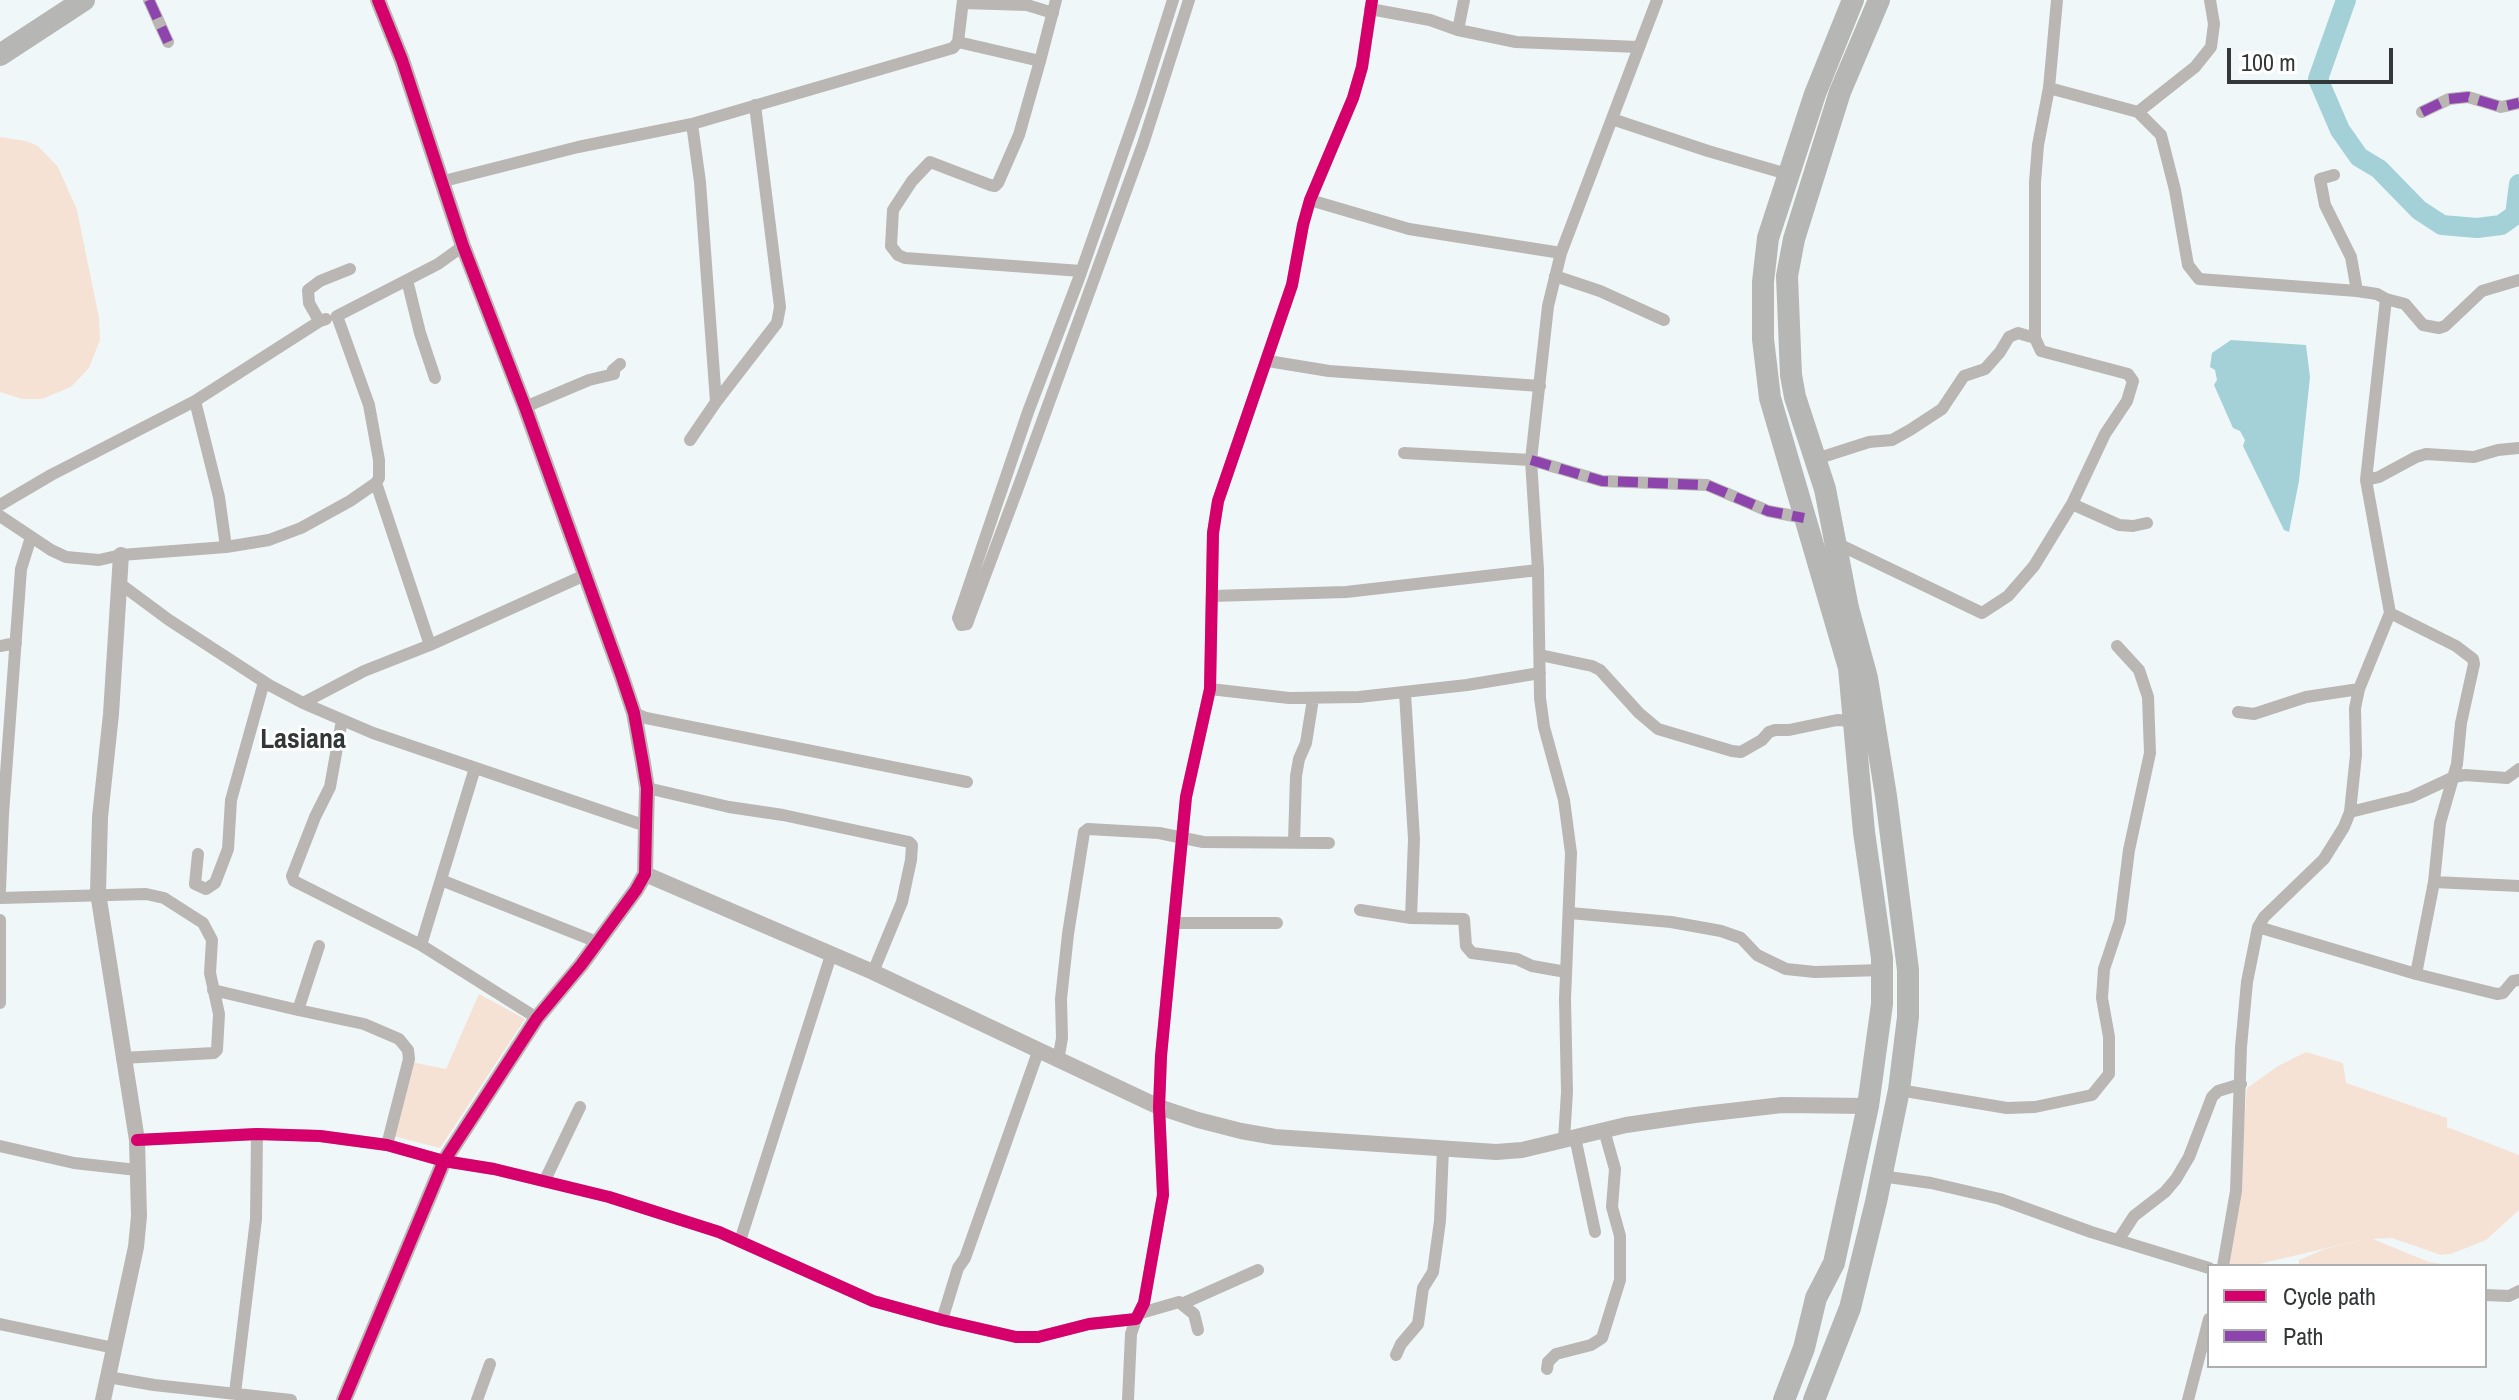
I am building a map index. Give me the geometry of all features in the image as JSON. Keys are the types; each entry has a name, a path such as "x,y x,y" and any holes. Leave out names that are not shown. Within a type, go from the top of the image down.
{"highway":[{"path":"0,55 84,0"},
{"path":"1784,1400 1804,1348 1816,1298 1834,1263 1868,1106 1882,1004 1882,970 1864,832 1847,656 1805,523 1766,382 1763,339 1768,238 1815,94 1853,0"},
{"path":"1814,1400 1828,1357 1850,1308 1881,1176 1899,1090 1908,1017 1908,970 1867,678 1848,608 1816,459 1795,397 1788,339 1787,276 1794,239 1840,92 1879,0"},
{"path":"1763,339 1788,339"},
{"path":"1805,523 1834,533"},
{"path":"1875,901 1900,897"}],"street":[{"path":"149,0 168,42"},
{"path":"344,1400 444,1161 537,1018 636,890 645,874 647,788 634,713 525,407 440,182 402,60 378,0"},
{"path":"1173,0 1141,101 1028,412 958,618 961,625 967,624 1003,528 1156,104 1189,0"},
{"path":"1458,30 1464,0"},
{"path":"1595,1232 1570,1139 1566,972 1570,835 1540,698 1538,570 1531,460 1548,306 1561,253 1657,0"},
{"path":"1834,533 1982,613 2008,596 2034,566 2072,504 2105,434 2127,401 2133,381 2128,374 2041,351 2035,338 2035,182 2038,145 2049,88 2057,0"},
{"path":"2138,112 2195,67 2211,47 2214,24 2210,0"},
{"path":"440,182 578,147 692,124 953,48 958,42 963,2 1054,6 1019,135 997,185 928,163 893,210 891,246 898,255 914,259 1081,271"},
{"path":"1128,1400 1131,1334 1138,1316 1163,1195 1159,1107 1161,1056 1186,797 1210,689 1213,533 1218,501 1292,285 1310,200 1353,98 1362,67 1371,4 1458,30 1516,42 1638,47"},
{"path":"958,42 1040,61"},
{"path":"2049,88 2138,112 2161,135 2175,190 2188,265 2199,279 2377,294 2405,304 2423,325 2439,328 2482,291 2519,280"},
{"path":"2422,112 2449,99 2468,97 2501,107 2519,103"},
{"path":"1141,101 1156,104"},
{"path":"690,440 777,323 780,307 755,105"},
{"path":"1612,119 1787,174"},
{"path":"692,124 700,182 716,402"},
{"path":"2334,175 2320,179 2325,205 2351,257 2357,291"},
{"path":"1310,200 1409,229 1561,253"},
{"path":"0,505 51,475 195,401 320,321 337,316 438,264 463,246"},
{"path":"320,321 309,303 308,290 320,281 350,269"},
{"path":"1555,276 1600,291 1664,320"},
{"path":"407,280 435,378"},
{"path":"2223,1264 2236,1191 2247,982 2258,927 2264,917 2324,859 2344,827 2350,812 2356,755 2355,708 2359,689 2390,613 2366,480 2386,299"},
{"path":"0,516 66,557 99,560 121,555 226,547 284,536 350,501 376,483 379,460 369,405 337,316"},
{"path":"1816,459 1869,442 1892,440 1942,409 1964,376 1985,369 2009,337 2018,333 2035,338"},
{"path":"1268,361 1329,371 1540,386"},
{"path":"525,407 589,380 614,374 613,370 620,364"},
{"path":"195,401 219,497 226,547"},
{"path":"2366,480 2379,477 2426,454 2474,457 2519,448"},
{"path":"1404,453 1531,460 1602,481 1707,485 1805,523"},
{"path":"376,483 430,645"},
{"path":"2072,504 2119,525 2147,523"},
{"path":"0,890 21,569 31,537"},
{"path":"103,1400 136,1247 139,1216 137,1140 98,893 100,817 111,714 121,555"},
{"path":"1212,596 1346,592 1538,570"},
{"path":"303,703 364,671 430,645 585,575"},
{"path":"119,583 264,682 303,703 475,768 646,826"},
{"path":"2390,613 2456,646 2473,659 2454,777 2440,823 2434,882 2416,974"},
{"path":"0,646 16,643"},
{"path":"1899,1090 2007,1108 2035,1107 2092,1095 2109,1074 2109,1037 2102,998 2104,969 2120,921 2129,850 2150,753 2148,697 2139,670 2117,646"},
{"path":"1540,655 1592,666 1600,670 1629,703 1658,729 1732,751 1741,752 1775,730 1837,720 1854,721"},
{"path":"1210,689 1313,699 1405,693 1540,673"},
{"path":"198,854 195,884 206,889 215,883 228,849 231,800 264,682"},
{"path":"2238,712 2254,714 2306,697 2359,689"},
{"path":"1405,693 1414,839 1411,918"},
{"path":"1294,842 1296,776 1306,743 1313,699"},
{"path":"634,713 646,718 967,782"},
{"path":"342,720 330,787 292,876 294,881 421,945 537,1018"},
{"path":"421,945 475,768"},
{"path":"2350,812 2411,797 2454,777 2507,778 2519,769"},
{"path":"647,788 909,842 912,845 911,860 902,902 873,972"},
{"path":"1058,1061 1068,934 1084,832 1088,829 1149,833 1203,842 1329,843"},
{"path":"645,874 873,972 1159,1107 1198,1120 1275,1137 1483,1152 1522,1150 1644,1121 1782,1105 1868,1106"},
{"path":"441,880 597,942"},
{"path":"2434,882 2519,886"},
{"path":"0,898 98,893 155,896 198,919 212,940 210,973 219,1014 219,1044 214,1053 122,1058"},
{"path":"1360,910 1411,918 1464,919 1466,946 1472,953 1517,959 1532,966 1566,972"},
{"path":"1570,913 1671,922 1721,931 1741,938 1757,955 1786,969 1815,972 1882,970"},
{"path":"0,920 0,1003"},
{"path":"1174,923 1277,923"},
{"path":"2258,927 2416,974 2497,994 2519,980"},
{"path":"298,1010 319,946"},
{"path":"740,1241 831,955"},
{"path":"213,990 364,1024 399,1039 408,1050 409,1059 387,1145"},
{"path":"942,1320 958,1268 965,1258 1038,1052"},
{"path":"2119,1239 2134,1216 2165,1192 2176,1179 2189,1157 2212,1097 2218,1091 2241,1084"},
{"path":"545,1180 580,1107"},
{"path":"1547,1369 1548,1362 1556,1354 1591,1345 1602,1338 1620,1280 1621,1243 1612,1207 1615,1169 1604,1130"},
{"path":"137,1140 257,1134 320,1136 387,1145 444,1161 545,1180 719,1232 873,1301 1016,1337 1038,1337 1138,1316 1184,1303 1258,1270"},
{"path":"235,1393 256,1219 257,1134"},
{"path":"0,1146 74,1163 137,1170"},
{"path":"1396,1355 1418,1324 1423,1288 1433,1272 1440,1221 1443,1149"},
{"path":"1881,1176 1931,1183 2000,1199 2091,1232 2207,1267"},
{"path":"2487,1295 2509,1296 2519,1291"},
{"path":"1184,1303 1194,1314 1198,1330"},
{"path":"0,1324 114,1348"},
{"path":"2188,1400 2207,1327"},
{"path":"477,1400 490,1364"},
{"path":"108,1377 291,1400"}],"shaded area":[{"path":"0,137 38,146 58,167 77,210 99,318 100,340 89,368 71,387 42,399 22,399 0,392"},
{"path":"479,994 525,1019 440,1148 393,1136 411,1062 446,1069"},
{"path":"2306,1052 2343,1063 2346,1083 2447,1118 2447,1127 2519,1155 2519,1210 2486,1240 2451,1254 2441,1255 2392,1238 2373,1239 2429,1262 2442,1264 2299,1264 2299,1260 2325,1249 2365,1239 2259,1264 2225,1264 2242,1150 2247,1088 2278,1066"}],"water":[{"path":"2231,340 2306,345 2310,377 2299,481 2289,532 2284,530 2243,446 2245,440 2240,431 2233,428 2214,385 2217,380 2215,370 2210,367 2212,353"}],"waterway":[{"path":"2346,0 2318,79 2340,130 2359,157 2379,169 2419,210 2442,225 2477,228 2501,225 2515,215 2519,184"}],"marked path":[{"path":"149,0 168,42"},
{"path":"2422,112 2449,99 2468,97 2501,107 2519,103"},
{"path":"1531,460 1602,481 1707,485 1768,511 1804,518"}],"cycle path":[{"path":"344,1400 444,1161 537,1018 581,965 645,874 647,788 634,713 525,407 463,246 402,60 378,0"},
{"path":"137,1140 257,1134 320,1136 387,1145 444,1161 494,1169 609,1197 719,1232 873,1301 942,1320 1016,1337 1038,1337 1089,1324 1136,1319 1144,1303 1163,1195 1159,1107 1161,1056 1186,797 1210,689 1213,533 1218,501 1292,285 1310,200 1353,98 1362,67 1372,0"}],"district":[{"name":"Lasiana","path":"303,740"}]}
